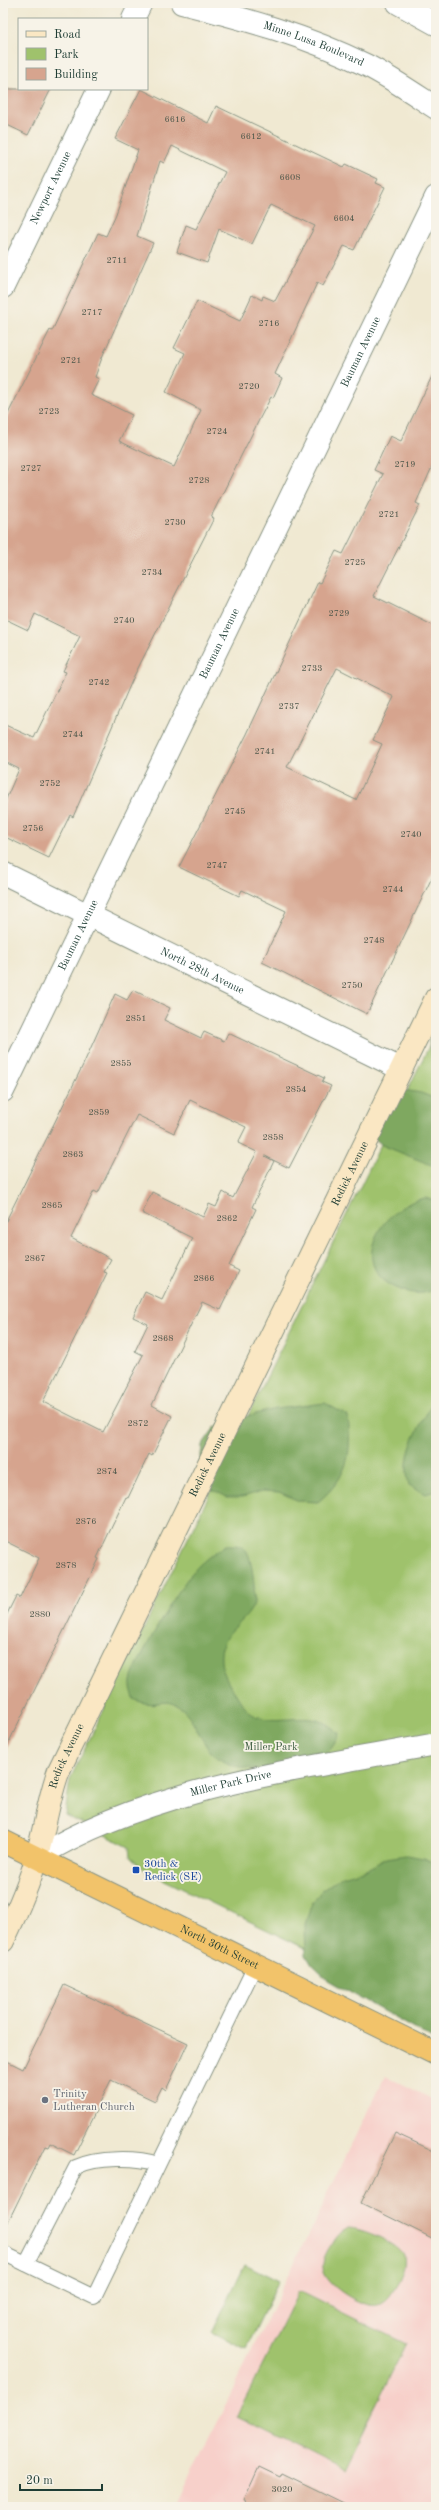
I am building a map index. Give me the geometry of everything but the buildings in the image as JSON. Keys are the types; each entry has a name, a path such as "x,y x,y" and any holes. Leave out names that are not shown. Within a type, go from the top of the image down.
{"highway":[{"name":"North 30th Street","path":"3,1841 436,2054"}],"street":[{"path":"134,18 141,3"},
{"name":"Minne Lusa Boulevard","path":"182,3 272,26 332,49 368,66 436,108"},
{"path":"398,3 436,24"},
{"name":"Newport Avenue","path":"3,287 99,90"},
{"name":"Bauman Avenue","path":"3,1091 90,915 436,197"},
{"name":"North 28th Avenue","path":"3,873 402,1069"},
{"name":"Redick Avenue","path":"6,1928 26,1894 37,1857 48,1806 59,1770 436,998"},
{"name":"Miller Park Drive","path":"37,1857 91,1827 166,1800 242,1782 436,1744"}],"lane":[{"path":"3,2253 94,2297 255,1966"},
{"path":"26,2264 76,2167 90,2161 140,2160 158,2164"}],"shaded area":[{"path":"385,2076 436,2101 436,2507 176,2507"}],"green space":[{"path":"436,1013 436,1066 429,1045 429,1034"},
{"name":"Miller Park","path":"436,1032 436,2012 146,1871 130,1856 129,1847 65,1815 70,1779"},
{"path":"398,1089 421,1093 436,1099 436,1167 382,1145 373,1137"},
{"path":"426,1198 436,1201 436,1288 424,1293 412,1293 404,1291 385,1281 375,1268 372,1254 375,1239 383,1225 395,1212 410,1203"},
{"path":"436,1397 436,1491 425,1494 409,1485 407,1461 418,1428"},
{"path":"325,1403 348,1416 349,1442 346,1464 342,1473 336,1483 318,1502 299,1501 279,1492 262,1491 243,1497 227,1497 211,1489 200,1465 202,1445 215,1427 243,1417 276,1409"},
{"path":"226,1545 234,1545 244,1548 248,1554 252,1568 254,1601 253,1606 243,1620 232,1630 224,1642 221,1651 221,1661 225,1674 242,1704 253,1715 266,1719 277,1720 298,1718 319,1720 329,1725 339,1733 331,1749 321,1759 315,1762 264,1769 232,1765 213,1754 208,1749 193,1721 183,1709 171,1703 166,1702 153,1704 134,1699 131,1681 148,1643 168,1608 178,1592 197,1568 208,1557"},
{"path":"406,1855 423,1858 436,1864 436,2041 328,1980 312,1965 306,1955 305,1924 312,1903 322,1890 343,1876 369,1868 387,1858"},
{"path":"348,2228 370,2233 387,2241 395,2246 404,2256 404,2268 401,2277 388,2298 378,2305 371,2305 354,2300 330,2282 325,2275 323,2265 326,2253 336,2237"},
{"path":"245,2264 279,2281 246,2349 212,2332"},
{"path":"299,2291 406,2344 344,2469 237,2416"}],"place":[{"name":"30th & Redick (SE)","path":"136,1870"},
{"name":"Trinity Lutheran Church","path":"45,2100"}]}
